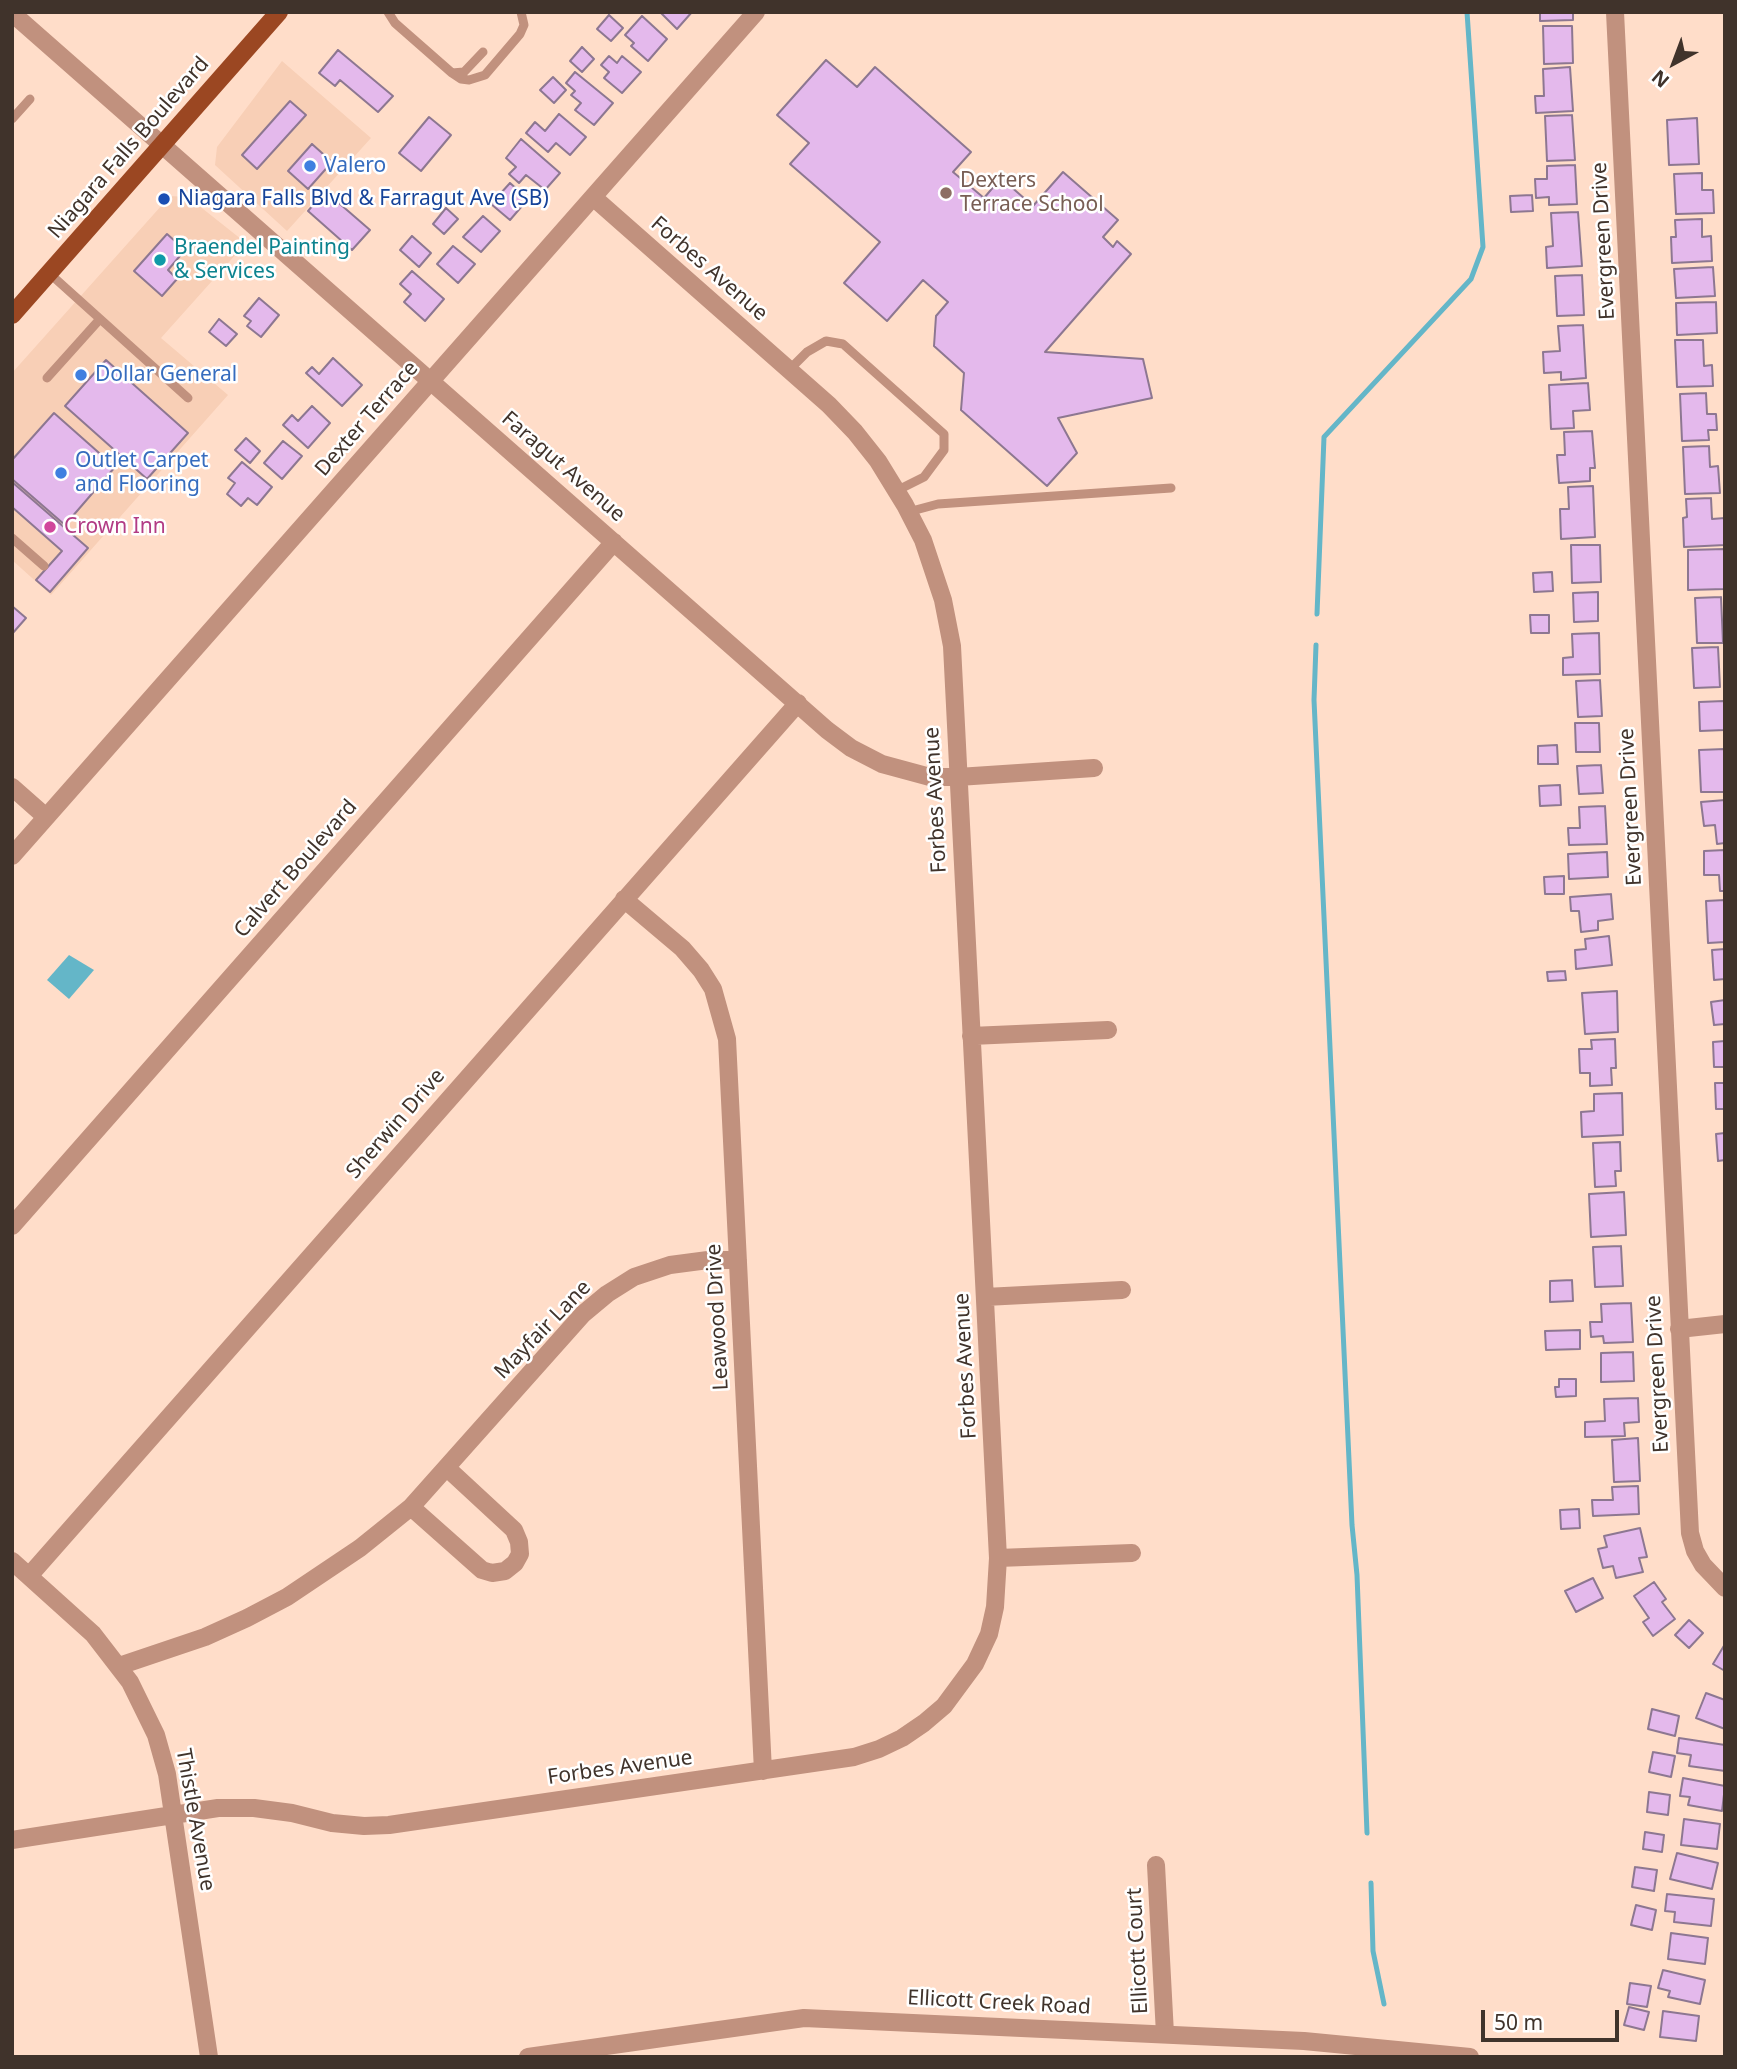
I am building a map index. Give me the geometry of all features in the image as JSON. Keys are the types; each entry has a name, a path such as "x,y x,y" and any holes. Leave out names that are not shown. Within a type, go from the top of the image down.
{"main road":[{"name":"Niagara Falls Boulevard","path":"12,315 279,12"}],"street":[{"name":"Dexter Terrace","path":"12,856 756,12"},
{"name":"Evergreen Drive","path":"1615,12 1690,1533 1695,1551 1703,1565 1725,1588"},
{"name":"Faragut Avenue","path":"15,21 851,748 882,764 930,777 1094,768"},
{"name":"Forbes Avenue","path":"12,1840 218,1808 254,1808 292,1813 332,1823 389,1825 854,1757 879,1749 924,1723 944,1706 975,1664 989,1634 995,1607 998,1558 952,646 937,578 923,540 908,512 877,461 855,432 829,405 593,197"},
{"name":"Calvert Boulevard","path":"12,1226 614,542"},
{"name":"Sherwin Drive","path":"29,1576 798,703"},
{"path":"12,788 46,817"},
{"name":"Leawood Drive","path":"624,899 682,948 701,970 713,989 727,1039 763,1770"},
{"path":"971,1036 1108,1030"},
{"name":"Mayfair Lane","path":"119,1666 205,1637 287,1597 360,1548 411,1507 583,1314 607,1294 634,1277 670,1265 708,1260 738,1260"},
{"path":"985,1297 1122,1290"},
{"path":"1679,1329 1725,1324"},
{"path":"411,1507 482,1570 492,1573 505,1570 515,1563 520,1554 514,1530 447,1468"},
{"path":"998,1558 1132,1553"},
{"name":"Thistle Avenue","path":"12,1561 86,1626 130,1682 156,1735 167,1774 174,1815 209,2057"},
{"name":"Ellicott Court","path":"1156,1865 1165,2034"},
{"name":"Ellicott Creek Road","path":"528,2057 804,2018 1304,2041 1470,2057"}],"lane":[{"path":"388,12 395,23 452,73 461,79 469,80 485,75 520,34 524,25 521,12"},
{"path":"452,73 464,72 483,51"},
{"path":"12,119 30,99"},
{"path":"49,274 188,398"},
{"path":"47,378 100,319"},
{"path":"789,370 807,352 826,341 843,344 944,434 944,450 924,477 896,491"},
{"path":"908,512 938,504 1171,488"},
{"path":"12,538 44,566"}],"shaded area":[{"path":"282,61 371,138 287,231 215,165 217,147"},
{"path":"170,196 188,197 246,243 161,338 228,395 51,595 12,560 12,373"}],"water":[{"path":"69,955 94,970 69,999 47,980"}],"building":[{"path":"660,12 692,12 677,29"},
{"path":"1540,12 1573,12 1573,20 1540,21"},
{"path":"609,15 623,28 611,41 597,29"},
{"path":"642,16 667,39 648,61 631,46 634,43 625,35"},
{"path":"1543,26 1572,26 1573,63 1544,64"},
{"path":"582,47 594,59 582,72 570,61"},
{"path":"338,50 393,96 378,112 340,80 335,86 319,73"},
{"path":"609,56 617,63 622,56 641,72 622,93 604,78 609,72 601,65"},
{"path":"826,60 857,87 875,67 971,152 953,172 984,198 1001,178 1033,206 1063,172 1118,220 1103,237 1113,247 1117,241 1131,254 1045,352 1143,359 1152,398 1058,418 1077,453 1047,486 961,410 964,373 934,346 936,316 948,302 923,280 887,321 844,283 880,242 790,164 809,143 777,115"},
{"path":"1570,67 1573,111 1536,113 1535,96 1544,96 1543,69"},
{"path":"575,72 613,103 594,125 575,110 581,103 571,95 575,91 566,83"},
{"path":"553,77 566,90 554,103 540,90"},
{"path":"290,101 306,115 257,169 242,155"},
{"path":"559,114 586,137 570,155 556,143 548,152 526,133 535,122 545,131"},
{"path":"1572,115 1575,160 1547,161 1545,116"},
{"path":"429,117 451,135 421,171 399,153"},
{"path":"1697,118 1699,164 1669,165 1667,120"},
{"path":"521,139 560,173 545,190 526,175 519,183 509,174 516,167 506,158"},
{"name":"Valero","path":"312,144 332,162 308,189 288,171"},
{"path":"1575,165 1577,204 1549,205 1549,197 1536,198 1535,179 1547,179 1547,166"},
{"path":"1702,173 1702,190 1713,190 1714,213 1676,214 1674,174"},
{"path":"510,183 528,199 510,220 491,204"},
{"path":"325,191 370,230 352,250 308,211"},
{"path":"1532,195 1533,211 1511,212 1510,196"},
{"path":"446,208 458,219 444,234 433,224"},
{"path":"1578,212 1582,266 1547,268 1546,247 1553,246 1551,213"},
{"path":"483,216 500,231 481,252 463,237"},
{"path":"1702,219 1702,237 1711,236 1712,261 1672,263 1671,237 1676,237 1675,220"},
{"name":"Braendel Painting & Services","path":"167,234 185,250 168,270 177,279 162,296 134,271"},
{"path":"412,236 431,253 419,267 400,250"},
{"path":"453,246 475,264 458,283 437,264"},
{"path":"1713,267 1715,296 1676,298 1674,269"},
{"path":"412,271 444,299 425,321 404,302 411,294 400,284"},
{"path":"1582,275 1584,315 1557,316 1555,276"},
{"path":"259,298 279,315 261,337 247,326 251,321 244,316"},
{"path":"1716,302 1717,333 1677,335 1676,303"},
{"path":"219,319 237,334 226,346 209,332"},
{"path":"1583,325 1586,378 1561,380 1561,372 1544,373 1543,352 1560,351 1558,326"},
{"path":"1675,340 1703,340 1704,366 1712,365 1713,386 1677,387"},
{"path":"333,358 362,385 342,406 306,373 312,367 319,374"},
{"path":"106,360 188,433 147,479 65,406"},
{"path":"1588,383 1590,410 1573,411 1574,428 1551,429 1549,385"},
{"path":"1706,393 1707,414 1716,414 1717,430 1708,430 1709,440 1682,441 1680,394"},
{"path":"312,406 330,423 308,448 283,425 292,415 298,421"},
{"name":"Outlet Carpet and Flooring","path":"54,413 115,467 65,525 12,479 12,460"},
{"path":"1592,431 1595,468 1590,468 1590,481 1559,483 1557,455 1565,455 1564,432"},
{"path":"246,438 260,451 250,463 235,450"},
{"path":"283,441 302,456 282,479 264,463"},
{"path":"1709,446 1710,467 1718,466 1720,493 1685,494 1683,447"},
{"path":"242,462 272,487 257,505 248,498 241,506 227,494 235,483 228,478"},
{"name":"Crown Inn","path":"12,482 88,548 50,592 36,580 62,551 12,507"},
{"path":"1593,486 1595,537 1561,539 1560,509 1569,509 1568,487"},
{"path":"1711,498 1712,519 1725,518 1725,545 1684,547 1683,518 1687,517 1686,499"},
{"path":"1571,545 1600,545 1601,582 1572,583"},
{"path":"1725,549 1725,589 1688,590 1688,550"},
{"path":"1552,572 1553,591 1534,592 1533,573"},
{"path":"1598,592 1598,621 1574,622 1573,593"},
{"path":"1721,597 1723,643 1697,643 1695,598"},
{"path":"12,606 26,618 12,634"},
{"path":"1530,615 1549,615 1549,633 1531,633"},
{"path":"1599,633 1600,674 1563,675 1563,658 1573,657 1572,634"},
{"path":"1718,647 1720,687 1694,688 1692,648"},
{"path":"1600,680 1602,716 1578,717 1576,681"},
{"path":"1724,701 1725,730 1700,731 1699,702"},
{"path":"1575,723 1599,723 1600,752 1576,752"},
{"path":"1557,745 1558,764 1538,764 1538,746"},
{"path":"1725,749 1725,792 1701,792 1699,750"},
{"path":"1601,765 1603,793 1579,794 1577,766"},
{"path":"1560,785 1561,805 1540,806 1539,786"},
{"path":"1725,800 1725,843 1717,844 1715,825 1704,826 1701,802"},
{"path":"1605,806 1607,844 1569,845 1568,828 1580,828 1579,807"},
{"path":"1725,850 1725,891 1720,891 1719,875 1704,875 1704,851"},
{"path":"1607,852 1608,877 1569,879 1568,854"},
{"path":"1564,876 1564,894 1545,894 1544,877"},
{"path":"1611,894 1613,919 1598,921 1598,930 1581,932 1579,911 1571,911 1570,897"},
{"path":"1725,900 1725,942 1708,943 1706,901"},
{"path":"1609,936 1612,965 1576,969 1575,950 1586,949 1585,939"},
{"path":"1725,949 1725,979 1714,980 1712,950"},
{"path":"1565,971 1566,980 1548,981 1547,972"},
{"path":"1617,991 1618,1032 1585,1034 1582,993"},
{"path":"1725,1000 1725,1024 1714,1025 1711,1002"},
{"path":"1615,1039 1616,1068 1611,1068 1612,1085 1590,1086 1590,1073 1580,1073 1579,1049 1592,1049 1591,1040"},
{"path":"1725,1041 1725,1067 1714,1067 1713,1042"},
{"path":"1715,1083 1725,1083 1725,1109 1716,1109"},
{"path":"1622,1093 1623,1135 1582,1137 1581,1112 1594,1111 1594,1094"},
{"path":"1725,1133 1725,1160 1718,1161 1716,1134"},
{"path":"1620,1142 1621,1171 1615,1171 1616,1186 1595,1187 1593,1143"},
{"path":"1624,1192 1626,1235 1591,1237 1589,1194"},
{"path":"1621,1246 1623,1286 1595,1287 1593,1247"},
{"path":"1572,1280 1573,1301 1550,1302 1550,1281"},
{"path":"1631,1303 1633,1342 1604,1343 1603,1336 1591,1337 1590,1322 1602,1322 1601,1304"},
{"path":"1580,1330 1580,1349 1546,1350 1545,1331"},
{"path":"1633,1352 1634,1381 1601,1382 1601,1353"},
{"path":"1559,1379 1576,1379 1576,1396 1556,1397 1555,1387 1559,1387"},
{"path":"1638,1398 1639,1422 1624,1423 1625,1436 1585,1437 1585,1422 1605,1421 1604,1399"},
{"path":"1638,1438 1640,1481 1614,1482 1612,1440"},
{"path":"1638,1486 1639,1514 1593,1516 1592,1500 1613,1500 1612,1487"},
{"path":"1579,1509 1580,1528 1561,1529 1560,1510"},
{"path":"1640,1528 1647,1557 1639,1558 1643,1572 1616,1578 1613,1566 1603,1568 1598,1549 1607,1547 1604,1536"},
{"path":"1593,1578 1603,1598 1576,1612 1565,1591"},
{"path":"1654,1582 1666,1599 1662,1602 1675,1619 1653,1636 1643,1622 1649,1618 1634,1596"},
{"path":"1689,1620 1703,1633 1689,1648 1675,1635"},
{"path":"1725,1644 1725,1671 1713,1664"},
{"path":"1706,1693 1725,1700 1725,1729 1696,1718"},
{"path":"1652,1709 1679,1716 1675,1736 1648,1729"},
{"path":"1679,1738 1725,1745 1725,1771 1689,1766 1691,1755 1677,1753"},
{"path":"1653,1752 1675,1756 1671,1777 1649,1772"},
{"path":"1683,1778 1725,1786 1722,1811 1688,1805 1690,1797 1680,1796"},
{"path":"1649,1792 1670,1795 1668,1815 1647,1812"},
{"path":"1684,1819 1720,1824 1717,1849 1681,1845"},
{"path":"1645,1832 1664,1835 1662,1852 1643,1849"},
{"path":"1677,1853 1718,1863 1712,1889 1670,1879"},
{"path":"1635,1867 1657,1870 1654,1891 1632,1887"},
{"path":"1667,1894 1714,1899 1711,1926 1674,1922 1675,1912 1665,1911"},
{"path":"1636,1905 1656,1910 1652,1930 1631,1925"},
{"path":"1671,1933 1708,1938 1705,1964 1668,1959"},
{"path":"1663,1970 1705,1980 1700,2004 1668,1997 1670,1991 1658,1988"},
{"path":"1630,1983 1651,1986 1647,2007 1627,2004"},
{"path":"1629,2007 1649,2012 1644,2030 1624,2025"},
{"path":"1663,2011 1699,2016 1696,2041 1660,2037"}],"waterway":[{"path":"1317,614 1324,437 1471,279 1483,247 1467,12"},
{"path":"1316,645 1314,700 1367,1833"},
{"path":"1371,1883 1373,1951 1384,2004"}],"place":[{"name":"Valero","path":"310,166"},
{"name":"Dexters Terrace School","path":"946,193"},
{"name":"Niagara Falls Blvd & Farragut Ave (SB)","path":"164,199"},
{"name":"Braendel Painting & Services","path":"160,260"},
{"name":"Dollar General","path":"81,375"},
{"name":"Outlet Carpet and Flooring","path":"61,473"},
{"name":"Crown Inn","path":"50,527"}]}
